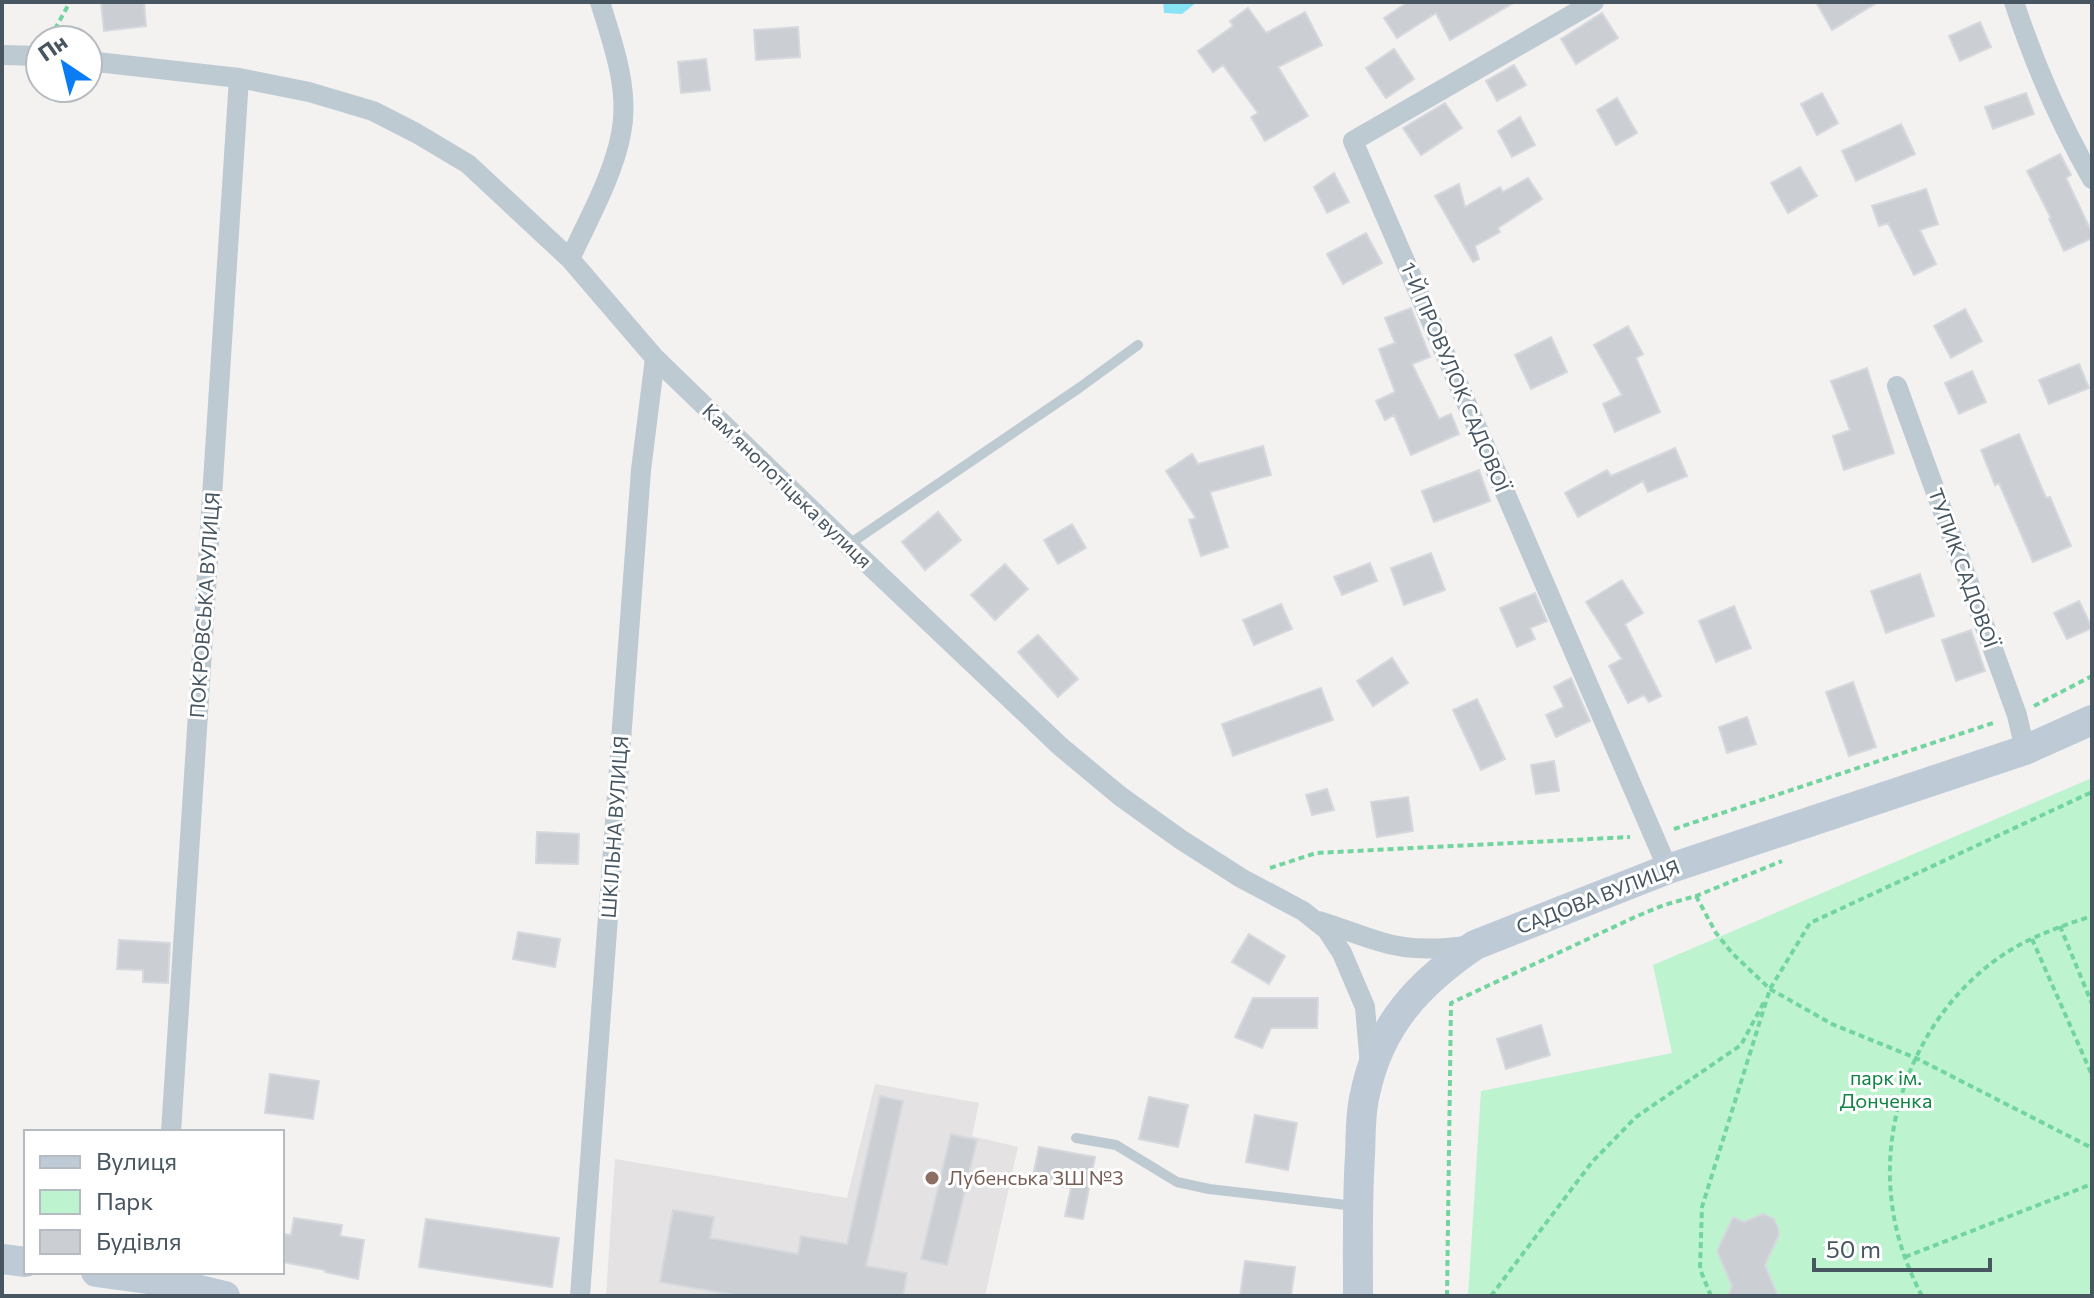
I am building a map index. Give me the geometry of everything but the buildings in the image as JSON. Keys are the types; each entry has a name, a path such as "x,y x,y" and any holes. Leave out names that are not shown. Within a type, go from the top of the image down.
{"main road":[{"name":"САДОВА ВУЛИЦЯ","path":"1358,1296 1357,1206 1364,1097 1381,1045 1411,998 1430,978 1475,945 1668,869 2025,750 2092,720"},
{"path":"2,1259 24,1262"},
{"path":"122,1274 162,1277 225,1296"}],"street":[{"path":"570,259 615,160 622,132 622,82 616,51 600,2"},
{"name":"1-Й ПРОВУЛОК САДОВОЇ","path":"1594,2 1353,141 1668,869"},
{"path":"2014,2 2027,41 2086,154 2092,179"},
{"path":"2,55 24,56"},
{"name":"Камʼянопотіцька вулиця","path":"104,63 239,78 309,92 373,111 468,164 570,259 655,358 1061,747 1132,805 1180,839 1241,878 1303,911 1327,930 1342,953 1365,1007 1371,1070"},
{"name":"ПОКРОВСЬКА ВУЛИЦЯ","path":"171,1130 239,78"},
{"name":"ШКІЛЬНА ВУЛИЦЯ","path":"580,1296 641,470 655,358"},
{"name":"ТУПИК САДОВОЇ","path":"1897,386 2017,715 2025,750"},
{"path":"1313,919 1380,942 1411,948 1443,949 1475,945"}],"lane":[{"path":"848,545 1138,345"},
{"path":"1076,1138 1116,1145 1177,1182 1209,1189 1357,1206"}],"path":[{"path":"58,24 70,2"},
{"path":"1241,878 1316,853 1654,835 2017,715 2092,676"},
{"path":"1491,1296 1592,1162 1636,1117 1741,1045 1810,923 2092,792"},
{"path":"1447,1296 1451,1003 1635,917 1784,860"},
{"path":"1668,869 1696,896 1716,933 1732,953 1770,989 1832,1024 1916,1058 2092,1148"},
{"path":"1922,1296 1898,1237 1891,1203 1890,1168 1892,1134 1900,1100 1916,1058 1947,1007 1971,981 1998,959 2060,926 2092,916"},
{"path":"2060,926 2092,1004"},
{"path":"2032,939 2092,1075"},
{"path":"1711,1296 1700,1269 1702,1207 1770,989"},
{"path":"1905,1257 2092,1184"}],"shaded area":[{"name":"Лубенська ЗШ №3","path":"875,1084 979,1103 972,1136 1018,1147 985,1296 606,1296 615,1159 847,1198"}],"green space":[{"name":"парк ім. Донченка","path":"2092,778 2092,1296 1468,1296 1481,1091 1672,1053 1653,965"}],"water":[{"path":"1163,2 1197,2 1182,14 1164,13"}],"place":[{"name":"Лубенська ЗШ №3","path":"932,1178"}]}
